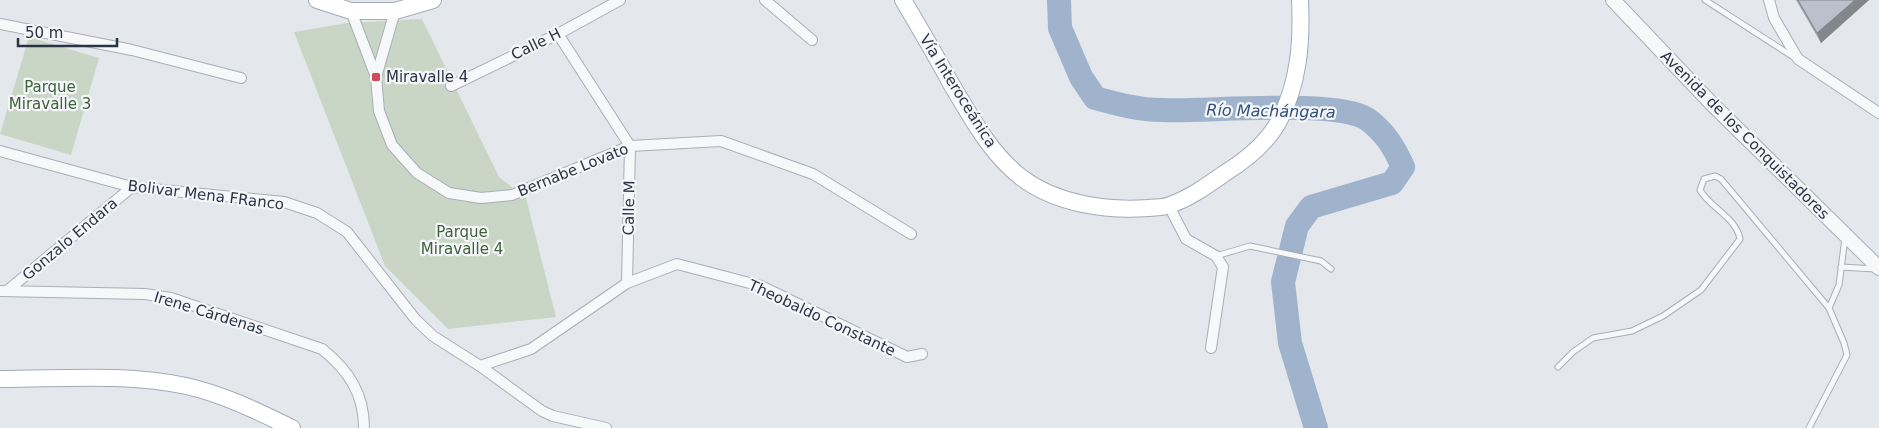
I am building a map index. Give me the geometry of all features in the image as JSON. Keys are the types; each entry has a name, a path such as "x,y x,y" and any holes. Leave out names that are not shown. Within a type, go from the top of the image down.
{"main road":[{"path":"320,1 395,11 433,0"},
{"name":"Vía Interoceánica","path":"903,0 984,136 994,150 1022,178 1054,194 1093,208 1126,210 1168,206 1196,193 1229,171 1265,141 1278,122 1290,96 1299,63 1300,0"},
{"path":"0,379 137,378 188,386 246,406 292,428"}],"street":[{"name":"Calle H","path":"451,86 558,34 620,0"},
{"path":"765,0 812,40"},
{"name":"Avenida de los Conquistadores","path":"1613,0 1711,102 1879,269"},
{"path":"1769,0 1774,18 1798,59 1879,113"},
{"name":"Bernabe Lovato","path":"347,5 376,77 380,111 392,145 417,173 449,193 481,198 512,195 630,146 721,142 813,174 911,234"},
{"name":"Bernabe Lovato","path":"376,77 395,11"},
{"path":"0,24 132,50 241,78"},
{"path":"558,34 630,146"},
{"name":"Calle M","path":"627,283 630,146"},
{"name":"Bolivar Mena FRanco","path":"0,151 132,187 284,202 317,213 347,232 416,320 433,336 480,366 542,410 562,418 606,428"},
{"name":"Gonzalo Endara","path":"4,291 132,187"},
{"path":"1168,206 1186,239 1216,256 1223,268 1211,348"},
{"name":"Theobaldo Constante","path":"480,366 531,349 627,283 677,264 761,286 907,357 922,354"},
{"name":"Irene Cárdenas","path":"4,291 145,294 171,298 322,349 340,364 350,377 359,394 364,414 364,428"}],"lane":[{"path":"1705,0 1798,59"},
{"path":"1558,367 1573,352 1593,338 1632,331 1663,316 1701,290 1740,239 1738,230 1707,201 1700,190 1704,180 1715,176 1721,179 1830,308 1844,342 1847,356 1809,428"},
{"path":"1830,308 1839,285 1845,235"},
{"path":"1216,256 1250,246 1321,261 1331,269"},
{"path":"1841,267 1879,269"}],"green space":[{"name":"Parque Miravalle 4","path":"422,19 499,177 526,198 556,317 448,329 385,266 294,32 347,23"},
{"name":"Parque Miravalle 3","path":"29,37 99,58 71,155 0,134"}],"building":[{"path":"1798,0 1855,0 1817,33"}],"waterway":[{"name":"Río Machángara","path":"1059,0 1060,28 1081,77 1095,98 1153,110 1328,109 1351,113 1367,119 1384,135 1392,146 1403,167 1392,183 1311,207 1297,226 1283,282 1290,343 1316,428"}],"place":[{"name":"Miravalle 4","path":"376,77"}]}
